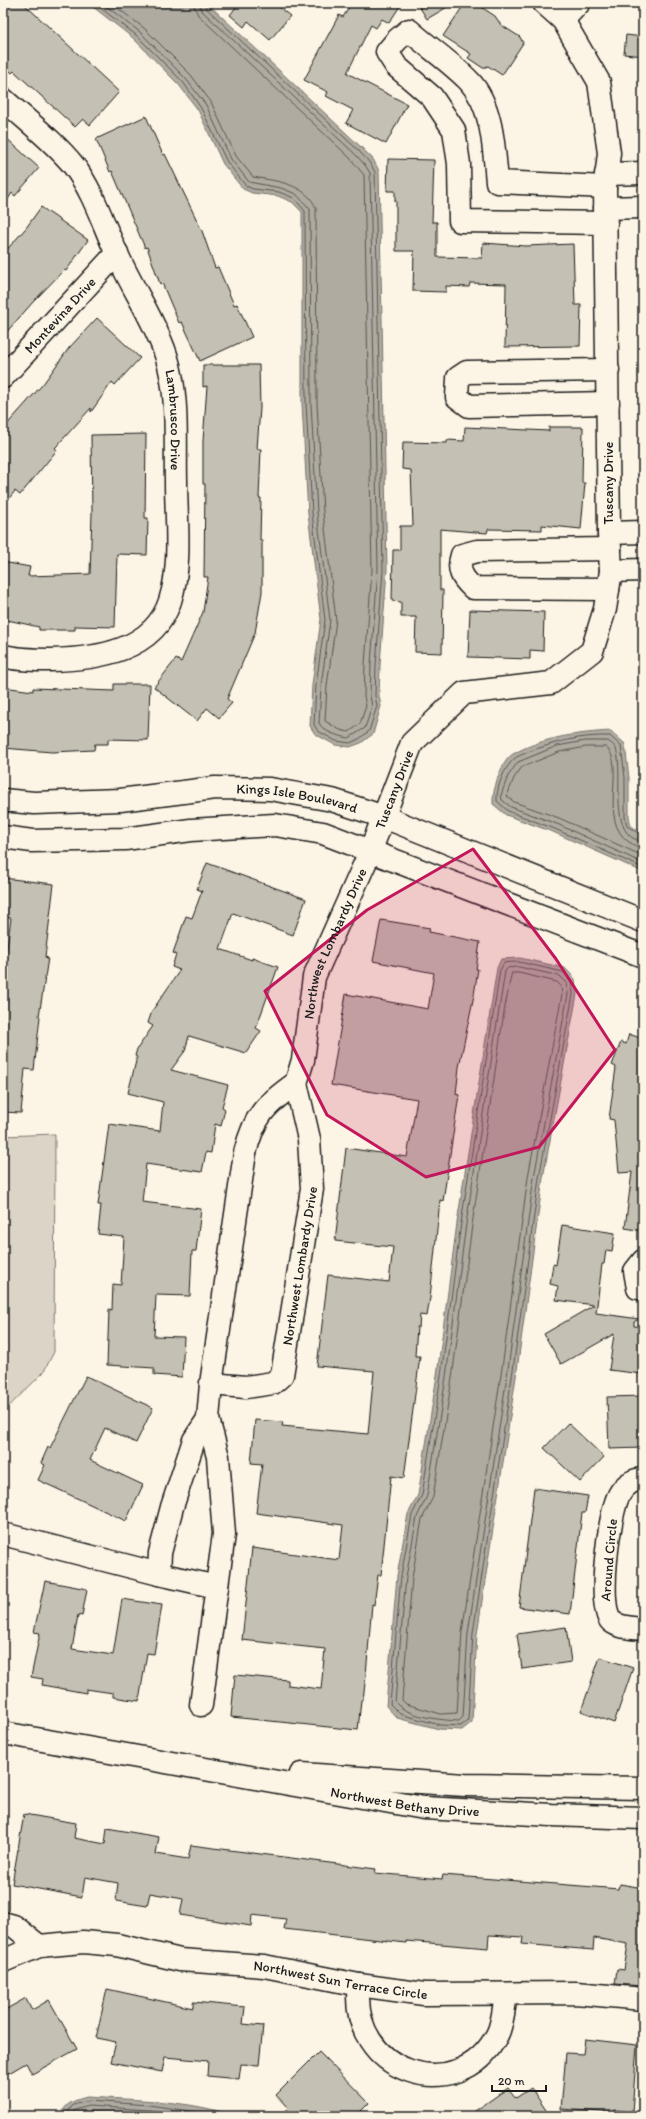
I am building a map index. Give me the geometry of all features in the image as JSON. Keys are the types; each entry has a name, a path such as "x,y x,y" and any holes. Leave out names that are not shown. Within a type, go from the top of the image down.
{"street":[{"name":"Tuscany Drive","path":"370,852 412,744 464,692 551,683 592,651 605,609 610,580 605,216 606,180 609,153 599,82 563,20 544,3"},
{"path":"563,20 579,3"},
{"path":"643,173 606,180 497,182 493,142 486,111 470,83 409,30 397,40 387,52 396,66 432,97 454,130 459,164 460,221 605,216 643,207"},
{"name":"Lambrusco Drive","path":"3,99 61,152 74,167 99,210 116,253 153,324 166,355 172,377 174,394 177,566 170,600 158,623 144,637 129,646 115,652 79,659 28,660 3,656"},
{"name":"Montevina Drive","path":"3,377 116,253"},
{"path":"608,370 467,372 458,378 457,397 469,406 608,403"},
{"path":"643,532 609,541 477,551 462,555 460,561 462,578 473,588 610,580 643,570"},
{"name":"Kings Isle Boulevard","path":"3,800 34,803 120,800 215,788 270,789 332,800 384,817 643,921"},
{"name":"Kings Isle Boulevard","path":"3,838 32,840 126,839 191,830 275,825 323,833 643,956"},
{"name":"Northwest Lombardy Drive","path":"211,1384 246,1387 273,1383 282,1375 312,1190 309,1139 296,1083 303,1060 314,977 370,852"},
{"path":"201,1705 224,1534 218,1457 208,1418 211,1384 245,1153 251,1129 271,1101 296,1083"},
{"path":"643,1261 635,1271 638,1288 643,1289"},
{"path":"159,1574 160,1553 172,1507 194,1440 208,1418"},
{"name":"Around Circle","path":"643,1479 632,1481 626,1486 619,1494 614,1507 605,1570 604,1599 606,1613 610,1620 618,1625 643,1629"},
{"path":"3,1534 159,1574 217,1587"},
{"name":"Northwest Bethany Drive","path":"3,1733 170,1761 424,1808 643,1818"},
{"name":"Northwest Bethany Drive","path":"170,1761 297,1774 465,1785 643,1788"},
{"path":"3,1923 14,1926 39,1946"},
{"name":"Northwest Sun Terrace Circle","path":"3,1961 39,1946 83,1942 116,1945 180,1960 264,1966 359,1985 424,1994 576,1993 643,1999"},
{"path":"359,1985 357,2000 359,2013 362,2027 369,2040 389,2061 402,2069 427,2074 442,2074 455,2071 480,2057 498,2034 506,1994"}],"highlighted area":[{"path":"473,849 556,959 615,1050 539,1147 426,1177 327,1115 265,991 367,910"}],"shaded area":[{"path":"55,1134 54,1352 43,1373 3,1412 3,1136"}],"water":[{"path":"88,3 207,3 361,147 373,159 379,171 387,570 380,665 379,696 381,706 373,734 361,743 350,747 335,745 315,734 310,726 312,685 321,619 308,514 302,404 302,212 292,202 278,196 252,193 243,189 223,164 198,110 179,85 133,38"},
{"path":"611,731 625,744 629,778 629,817 631,826 643,833 643,872 553,832 506,815 493,804 494,792 501,769 513,754 524,748 548,740 586,733"},
{"path":"520,958 565,968 575,979 577,994 543,1178 517,1370 477,1634 472,1722 462,1730 439,1729 397,1718 386,1706 397,1576 408,1514 418,1495 437,1375 457,1223 497,968 501,959"},
{"path":"87,2097 143,2100 180,2104 235,2116 62,2116 67,2105"}],"building":[{"path":"3,3 23,3 119,92 90,125 83,119 75,127 14,71 12,73 3,65"},
{"path":"239,3 274,3 290,16 270,40 248,21 244,27 230,15"},
{"path":"352,3 402,3 389,23 382,19 376,28 371,25 347,73 407,104 386,144 346,123 353,110 326,96 328,92 304,80 339,15 343,17"},
{"path":"417,3 454,3 427,19"},
{"path":"465,3 475,3 495,16 501,25 520,37 523,43 502,75 488,66 483,68 468,58 471,54 443,36"},
{"path":"626,35 643,37 643,56 624,54"},
{"path":"146,116 163,155 165,154 202,231 215,268 218,267 234,305 237,304 252,337 200,361 182,322 179,323 162,283 160,284 147,247 145,248 112,171 110,172 96,139"},
{"path":"3,135 39,168 15,196 12,193 3,207"},
{"path":"388,159 434,160 432,222 437,222 437,257 482,258 483,243 526,246 573,244 575,305 581,305 580,346 505,347 506,284 470,283 469,287 446,286 446,292 413,291 414,251 396,251 396,201 395,191 387,191"},
{"path":"41,207 88,240 66,271 64,270 3,336 3,254 26,228"},
{"path":"97,318 140,358 115,385 112,382 91,412 91,408 55,448 57,450 20,495 15,491 3,506 3,429 43,384 69,348"},
{"path":"203,365 259,365 260,408 257,449 261,449 259,498 261,498 260,540 262,540 262,592 255,633 227,699 232,703 219,718 207,708 197,721 154,687 176,659 181,662 203,612 208,577 204,577 205,484 203,484 203,441 207,386 203,387"},
{"path":"465,427 549,431 549,427 583,427 582,483 585,483 581,529 542,525 542,530 488,529 487,533 440,529 440,590 443,590 442,653 415,652 416,617 401,617 401,602 392,601 393,550 400,550 400,526 413,526 411,470 402,469 403,442 447,443 447,440 464,441"},
{"path":"146,434 145,518 148,518 147,555 117,554 115,627 75,626 75,630 39,630 39,627 3,619 3,562 30,567 28,576 90,574 92,513 91,435"},
{"path":"470,610 544,612 543,651 530,650 530,659 468,657"},
{"path":"114,684 150,684 148,740 108,739 108,744 95,744 94,750 52,752 3,748 3,687 33,691 33,688 114,691"},
{"path":"207,863 306,899 293,935 233,913 220,949 278,967 256,1028 261,1031 246,1053 189,1036 185,1051 171,1070 228,1085 222,1107 225,1109 221,1126 215,1124 211,1153 206,1152 202,1172 146,1164 142,1202 201,1209 196,1251 192,1251 190,1296 156,1295 154,1336 184,1337 182,1377 154,1375 154,1368 107,1365 109,1309 112,1310 113,1284 121,1285 124,1237 98,1234 101,1205 98,1205 109,1124 160,1131 163,1102 128,1093 137,1057 135,1056 137,1049 153,1026 148,1023 152,1011 180,970 172,967 176,954 173,953 186,916 192,918 202,891 197,889"},
{"path":"3,878 54,884 45,957 48,958 39,1016 34,1070 25,1069 21,1113 3,1112 3,977 11,918 3,917"},
{"path":"381,920 430,928 429,932 480,942 474,995 459,1067 456,1094 459,1095 443,1201 440,1200 430,1298 427,1316 420,1315 419,1327 417,1327 415,1356 420,1356 404,1478 391,1476 381,1575 378,1575 374,1605 372,1604 366,1675 363,1700 361,1700 358,1730 231,1717 235,1675 288,1680 288,1685 321,1689 325,1649 242,1640 252,1548 339,1560 343,1525 256,1513 262,1464 251,1463 255,1420 283,1422 282,1426 368,1434 374,1371 317,1366 328,1275 389,1282 393,1247 335,1241 346,1148 407,1157 417,1099 331,1085 346,994 428,1009 434,973 373,961"},
{"path":"629,1034 643,1039 643,1231 625,1228 632,1172 619,1173 614,1120 609,1119 616,1067 612,1065 621,1042 626,1044"},
{"path":"562,1225 615,1233 612,1251 606,1250 604,1264 602,1264 596,1313 639,1319 634,1322 634,1326 643,1327 642,1374 609,1370 614,1334 561,1364 544,1334 594,1305 556,1300 558,1286 550,1284 553,1264 556,1265"},
{"path":"86,1376 153,1408 136,1443 105,1428 90,1460 143,1485 126,1521 38,1480 45,1465 41,1463 48,1447 50,1448"},
{"path":"643,1396 643,1448 609,1449 607,1397"},
{"path":"568,1423 604,1457 580,1482 544,1448"},
{"path":"534,1488 588,1496 585,1513 582,1513 570,1614 519,1607"},
{"path":"45,1581 87,1589 82,1616 78,1615 72,1649 113,1655 122,1599 162,1605 154,1654 147,1653 139,1701 113,1697 113,1693 86,1689 86,1693 42,1685 43,1679 31,1677 40,1633 34,1632"},
{"path":"566,1627 571,1662 522,1669 517,1634"},
{"path":"600,1657 633,1668 614,1723 581,1711"},
{"path":"24,1814 76,1823 74,1838 105,1844 107,1828 159,1837 156,1854 188,1859 191,1845 376,1869 375,1873 442,1879 443,1875 619,1889 620,1884 643,1888 643,1986 615,1984 617,1969 624,1970 628,1944 594,1938 593,1950 522,1944 523,1937 489,1935 488,1948 406,1941 406,1943 284,1929 286,1919 252,1915 251,1926 180,1915 183,1899 150,1893 147,1906 116,1901 118,1883 85,1877 82,1897 12,1884"},
{"path":"107,1989 193,2008 193,2002 245,2007 243,2024 263,2026 259,2065 241,2064 239,2079 207,2076 208,2061 165,2057 162,2072 111,2062 116,2042 96,2038"},
{"path":"26,1998 32,2010 49,2000 77,2049 32,2074 26,2063 9,2073 3,2063 3,2011"},
{"path":"585,2039 637,2045 632,2112 615,2110 615,2113 561,2109 566,2053 583,2054"},
{"path":"319,2052 369,2103 356,2116 279,2116 288,2108 276,2095"},
{"path":"508,2088 516,2098 531,2088 550,2116 468,2116"}]}
